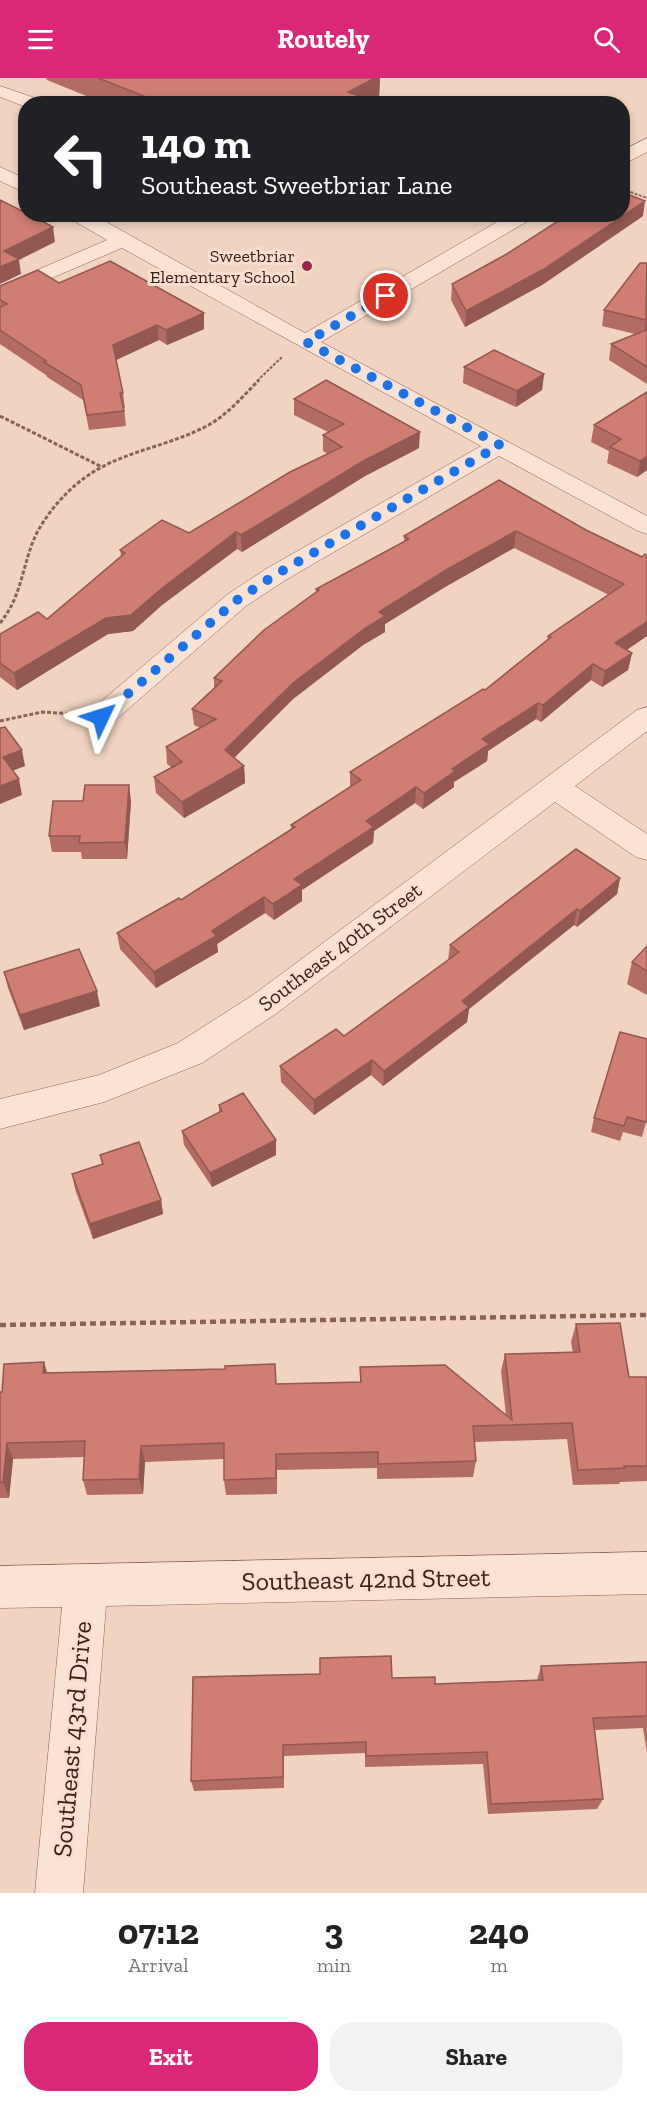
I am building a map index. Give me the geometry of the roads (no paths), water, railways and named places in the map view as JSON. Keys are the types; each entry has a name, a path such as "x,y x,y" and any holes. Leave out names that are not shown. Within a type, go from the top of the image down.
{"street":[{"path":"0,91 18,98"},
{"path":"630,154 647,144"},
{"path":"0,173 18,183"},
{"path":"93,222 306,342 644,520"},
{"path":"306,342 512,222"},
{"path":"0,294 123,240"},
{"path":"101,717 237,600 275,575 500,445"},
{"name":"Southeast 40th Street","path":"0,1114 104,1088 190,1053 265,1004 647,717"},
{"path":"554,787 647,849"},
{"name":"Southeast 42nd Street","path":"0,1587 647,1573"},
{"name":"Southeast 43rd Drive","path":"59,1893 86,1586"}],"place":[{"name":"Sweetbriar Elementary School","path":"307,266"}]}
